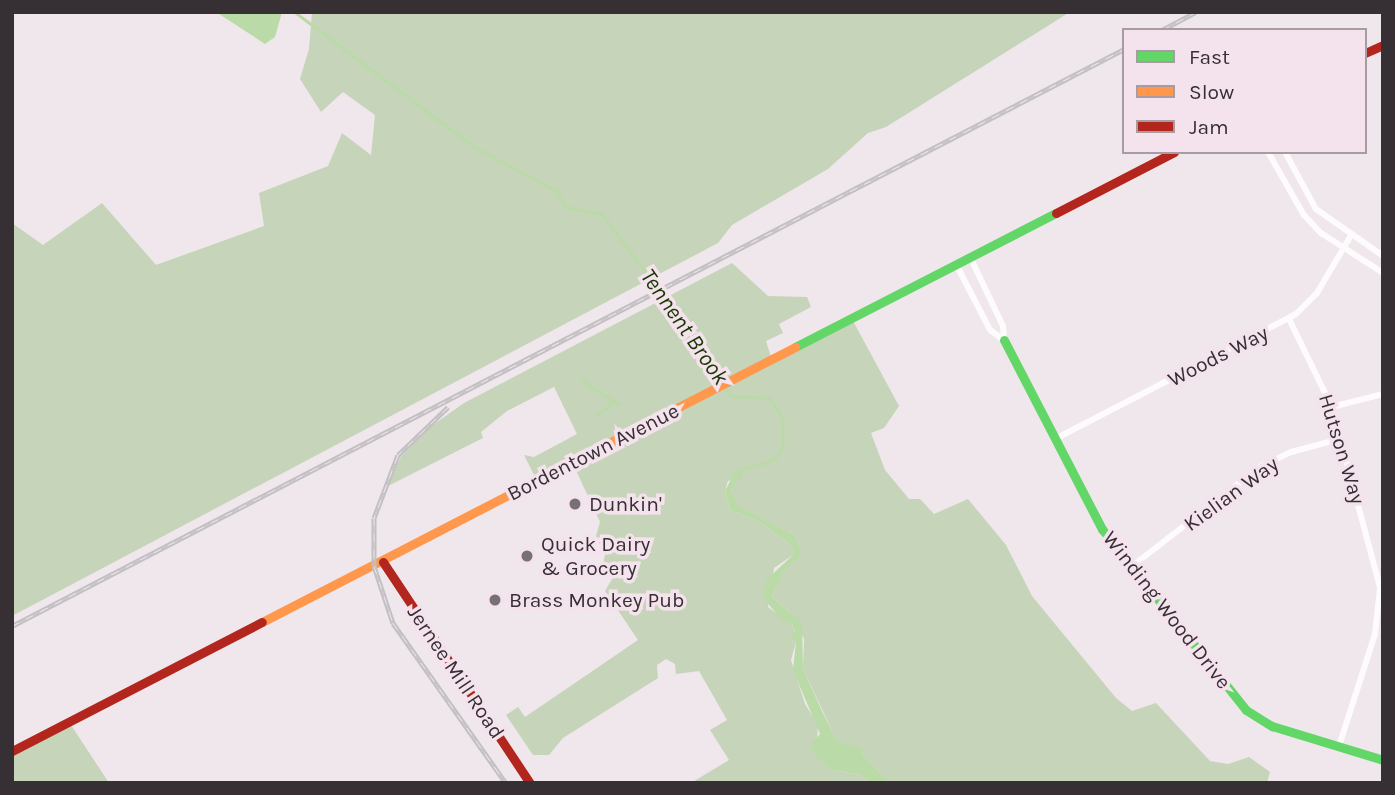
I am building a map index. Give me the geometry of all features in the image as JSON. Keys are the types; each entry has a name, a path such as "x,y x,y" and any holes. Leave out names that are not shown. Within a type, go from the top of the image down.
{"main road":[{"path":"1367,52 1383,45"},
{"name":"Bordentown Avenue","path":"12,751 1170,154"},
{"name":"Winding Wood Drive","path":"1004,340 1102,529 1256,719 1383,760"},
{"name":"Jernee Mill Road","path":"383,562 530,783"}],"street":[{"path":"1269,154 1304,215 1343,248 1383,273"},
{"path":"1285,154 1316,209 1350,237 1383,256"},
{"name":"Woods Way","path":"1055,439 1289,319 1317,293 1350,237"},
{"name":"Winding Wood Drive","path":"971,259 1003,326 1004,340"},
{"name":"Winding Wood Drive","path":"957,266 990,330 1004,340"},
{"name":"Hutson Way","path":"1289,319 1332,407 1381,599 1375,634 1339,746"},
{"path":"1332,407 1383,394"},
{"name":"Kielian Way","path":"1131,568 1260,467 1291,452 1340,439"}],"shaded area":[{"path":"216,12 282,12 275,37 265,44"},
{"path":"312,12 1070,12 886,127 868,133 828,169 732,225 718,243 12,616 12,223 43,245 102,203 156,265 264,226 259,193 328,166 342,133 371,155 375,115 343,92 321,112 300,79 309,49"},
{"path":"732,263 768,296 807,297 811,307 779,324 783,333 766,341 772,360 852,319 899,406 884,428 871,433 885,470 909,499 920,499 934,514 968,499 1006,545 1032,596 1116,698 1132,711 1156,703 1210,761 1228,764 1249,757 1270,772 1267,783 889,783 862,753 863,749 838,743 803,669 804,639 789,611 772,597 783,570 802,555 798,542 794,535 738,507 731,489 737,478 728,481 725,491 730,510 760,522 793,547 793,555 774,568 768,607 792,624 795,633 789,639 796,642 791,660 805,704 818,725 817,740 832,770 861,775 870,783 691,783 729,760 710,730 727,720 699,671 676,674 675,664 666,659 657,665 658,678 563,738 549,755 533,755 506,715 518,707 525,717 638,640 605,591 618,569 616,565 607,571 603,564 605,555 596,536 600,522 573,464 537,481 524,455 534,457 577,434 554,387 507,411 481,432 483,438 388,486 401,456 430,427 464,403"},
{"path":"741,469 742,476 731,489 738,506 794,535 798,542 802,555 783,571 772,597 802,622 803,669 823,713 838,742 864,749 862,753 889,783 870,783 861,775 832,770 813,753 811,744 820,734 793,670 796,642 789,639 795,632 792,624 783,621 763,598 766,580 793,555 793,547 760,522 730,510 725,491 734,473"},
{"path":"69,722 109,783 12,783 12,751"}],"waterway":[{"name":"Tennent Brook","path":"295,12 476,148 557,191 566,207 602,214 684,322 731,396 770,398 783,419 783,447 775,460 740,471"},
{"path":"582,380 620,405"},
{"path":"596,416 614,401"}],"railway":[{"path":"1166,28 1196,12"},
{"path":"12,626 1122,50"},
{"path":"448,407 398,455 374,518 374,566 393,623 506,783"}],"traffic: fast":[{"path":"795,347 1056,213"},
{"path":"1004,340 1102,529 1246,710 1272,726 1383,760"}],"traffic: slow":[{"path":"262,622 795,347"}],"traffic: jam":[{"path":"1367,52 1383,45"},
{"path":"1056,213 1170,154"},
{"path":"383,562 530,783"},
{"path":"12,751 262,622"}],"place":[{"name":"Dunkin'","path":"575,504"},
{"name":"Quick Dairy & Grocery","path":"527,556"},
{"name":"Brass Monkey Pub","path":"495,600"}]}
